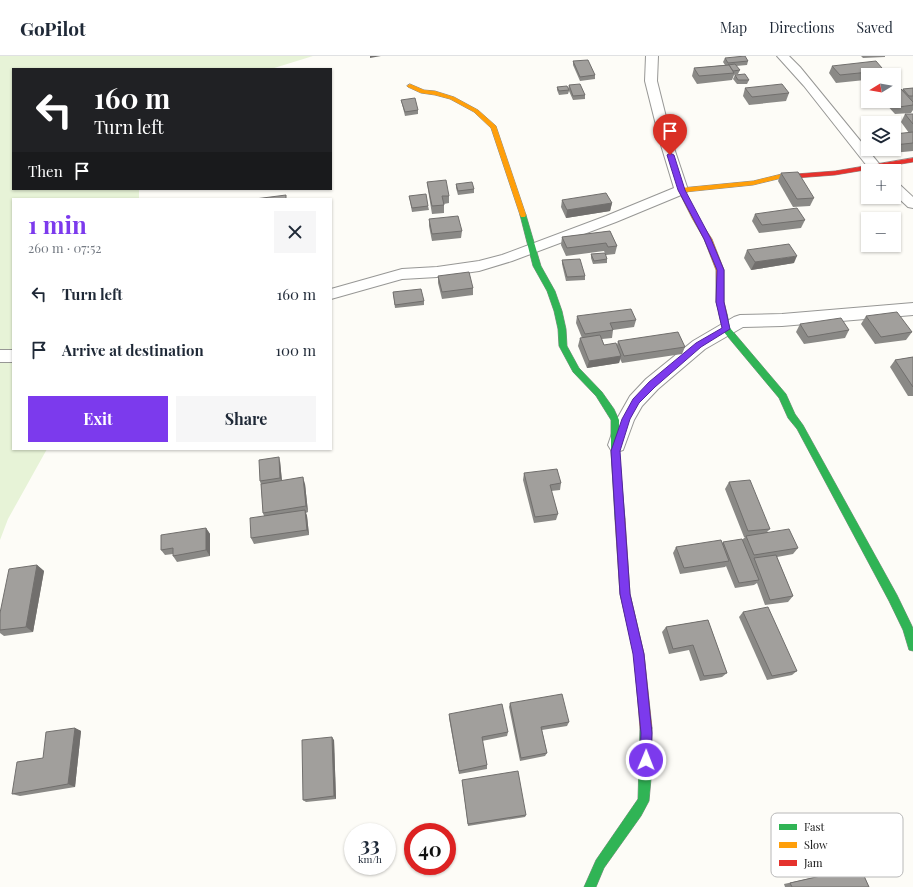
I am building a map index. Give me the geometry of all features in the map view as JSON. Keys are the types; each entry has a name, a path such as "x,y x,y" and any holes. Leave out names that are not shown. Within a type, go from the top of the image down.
{"street":[{"path":"652,56 651,81 667,145 681,190 708,239 720,270 720,302 726,329 783,396 791,416 800,428 893,598 908,629 913,646"},
{"path":"783,56 802,74 830,114 872,164"},
{"path":"410,86 423,92 435,93 452,98 476,111 494,127 533,248 537,266 551,291 558,311 562,329 563,346 576,370 599,394 611,411 615,420 615,451 625,594 639,654 646,733 644,800 612,844 592,880 590,887"},
{"path":"897,164 913,160"},
{"path":"332,294 402,274 437,272 479,266 507,258 611,219 681,190 753,182 782,176 810,176 861,171"},
{"path":"901,193 913,204"},
{"path":"615,451 626,419 636,401 652,384 699,345 740,320 782,320 913,309"},
{"path":"0,356 12,356"}],"green space":[{"path":"0,56 313,56 274,68 12,68 12,190 139,190 139,198 12,198 12,450 46,450 8,519 0,540"}],"building":[{"path":"745,56 748,61 728,63 725,58"},
{"path":"588,60 595,75 580,77 573,61"},
{"path":"876,61 882,68 861,68 861,73 840,75 832,66"},
{"path":"735,64 740,70 733,71 728,65"},
{"path":"729,65 734,73 699,76 694,68"},
{"path":"745,74 749,80 738,80 735,75"},
{"path":"580,84 585,95 573,96 569,85"},
{"path":"782,84 789,93 752,97 745,88"},
{"path":"567,86 569,90 559,91 557,87"},
{"path":"913,88 913,96 909,96 903,89"},
{"path":"901,89 913,102 913,105 901,107"},
{"path":"415,98 418,110 405,112 401,100"},
{"path":"905,114 913,114 913,124"},
{"path":"913,132 913,143 901,144 901,133"},
{"path":"798,172 814,198 797,199 781,173"},
{"path":"446,180 449,196 442,196 444,205 432,206 427,182"},
{"path":"472,182 474,189 458,191 456,184"},
{"path":"606,193 612,203 567,210 562,200"},
{"path":"426,194 428,206 412,208 409,196"},
{"path":"286,195 286,198 263,198"},
{"path":"797,208 805,220 762,225 755,214"},
{"path":"458,216 462,231 432,234 429,219"},
{"path":"610,231 617,246 608,247 606,243 567,248 562,237"},
{"path":"789,244 797,256 755,262 747,250"},
{"path":"605,253 607,259 594,261 591,254"},
{"path":"580,259 585,276 567,277 562,260"},
{"path":"469,272 473,288 442,292 438,276"},
{"path":"421,289 424,301 395,305 393,292"},
{"path":"631,309 636,320 610,323 613,330 585,334 577,316"},
{"path":"897,312 912,332 881,337 866,316"},
{"path":"841,318 849,330 808,337 800,324"},
{"path":"678,332 685,347 624,356 618,341"},
{"path":"600,335 604,345 616,343 621,356 589,361 580,338"},
{"path":"913,357 913,387 895,360"},
{"path":"279,457 280,478 260,481 259,460"},
{"path":"557,469 561,483 550,485 558,514 535,517 524,473"},
{"path":"303,477 306,506 263,513 261,484"},
{"path":"750,480 770,529 748,531 729,482"},
{"path":"305,510 307,530 251,538 250,518"},
{"path":"206,528 206,550 173,556 173,548 161,550 161,535"},
{"path":"789,529 798,548 754,555 746,536"},
{"path":"742,539 759,580 739,583 723,542"},
{"path":"721,540 729,561 684,568 676,547"},
{"path":"776,555 793,596 770,600 754,558"},
{"path":"37,565 26,627 0,630 0,613 9,569"},
{"path":"768,607 797,671 772,676 743,612"},
{"path":"708,620 727,673 704,676 693,645 673,649 666,627"},
{"path":"562,694 569,722 541,727 547,753 521,758 510,703"},
{"path":"502,704 508,732 482,737 487,765 459,771 449,714"},
{"path":"75,728 68,784 12,794 17,762 43,758 46,732"},
{"path":"332,737 334,796 303,800 302,740"},
{"path":"518,771 526,815 468,824 462,780"},
{"path":"816,877 864,877 869,887 792,887 790,883"}],"traffic: fast":[{"path":"523,215 537,266 551,291 558,311 562,329 563,346 576,370 599,394 611,411 615,420 615,451 620,519"},
{"path":"723,314 726,329 783,396 791,416 800,427 893,598 908,629 913,646"},
{"path":"590,887 600,864 643,801 646,728"}],"traffic: slow":[{"path":"410,86 423,92 435,93 452,98 476,111 494,127 523,215"},
{"path":"723,314 720,302 720,270 708,239 695,218 681,190 753,183 782,176 796,176"},
{"path":"620,519 625,594 639,654 646,728"}],"traffic: jam":[{"path":"796,176 835,173 913,160"}],"route":[{"path":"646,760 646,733 639,654 625,594 615,451 626,419 636,401 652,384 699,345 726,329 720,302 720,270 708,239 695,218 681,190 670,155"}]}
